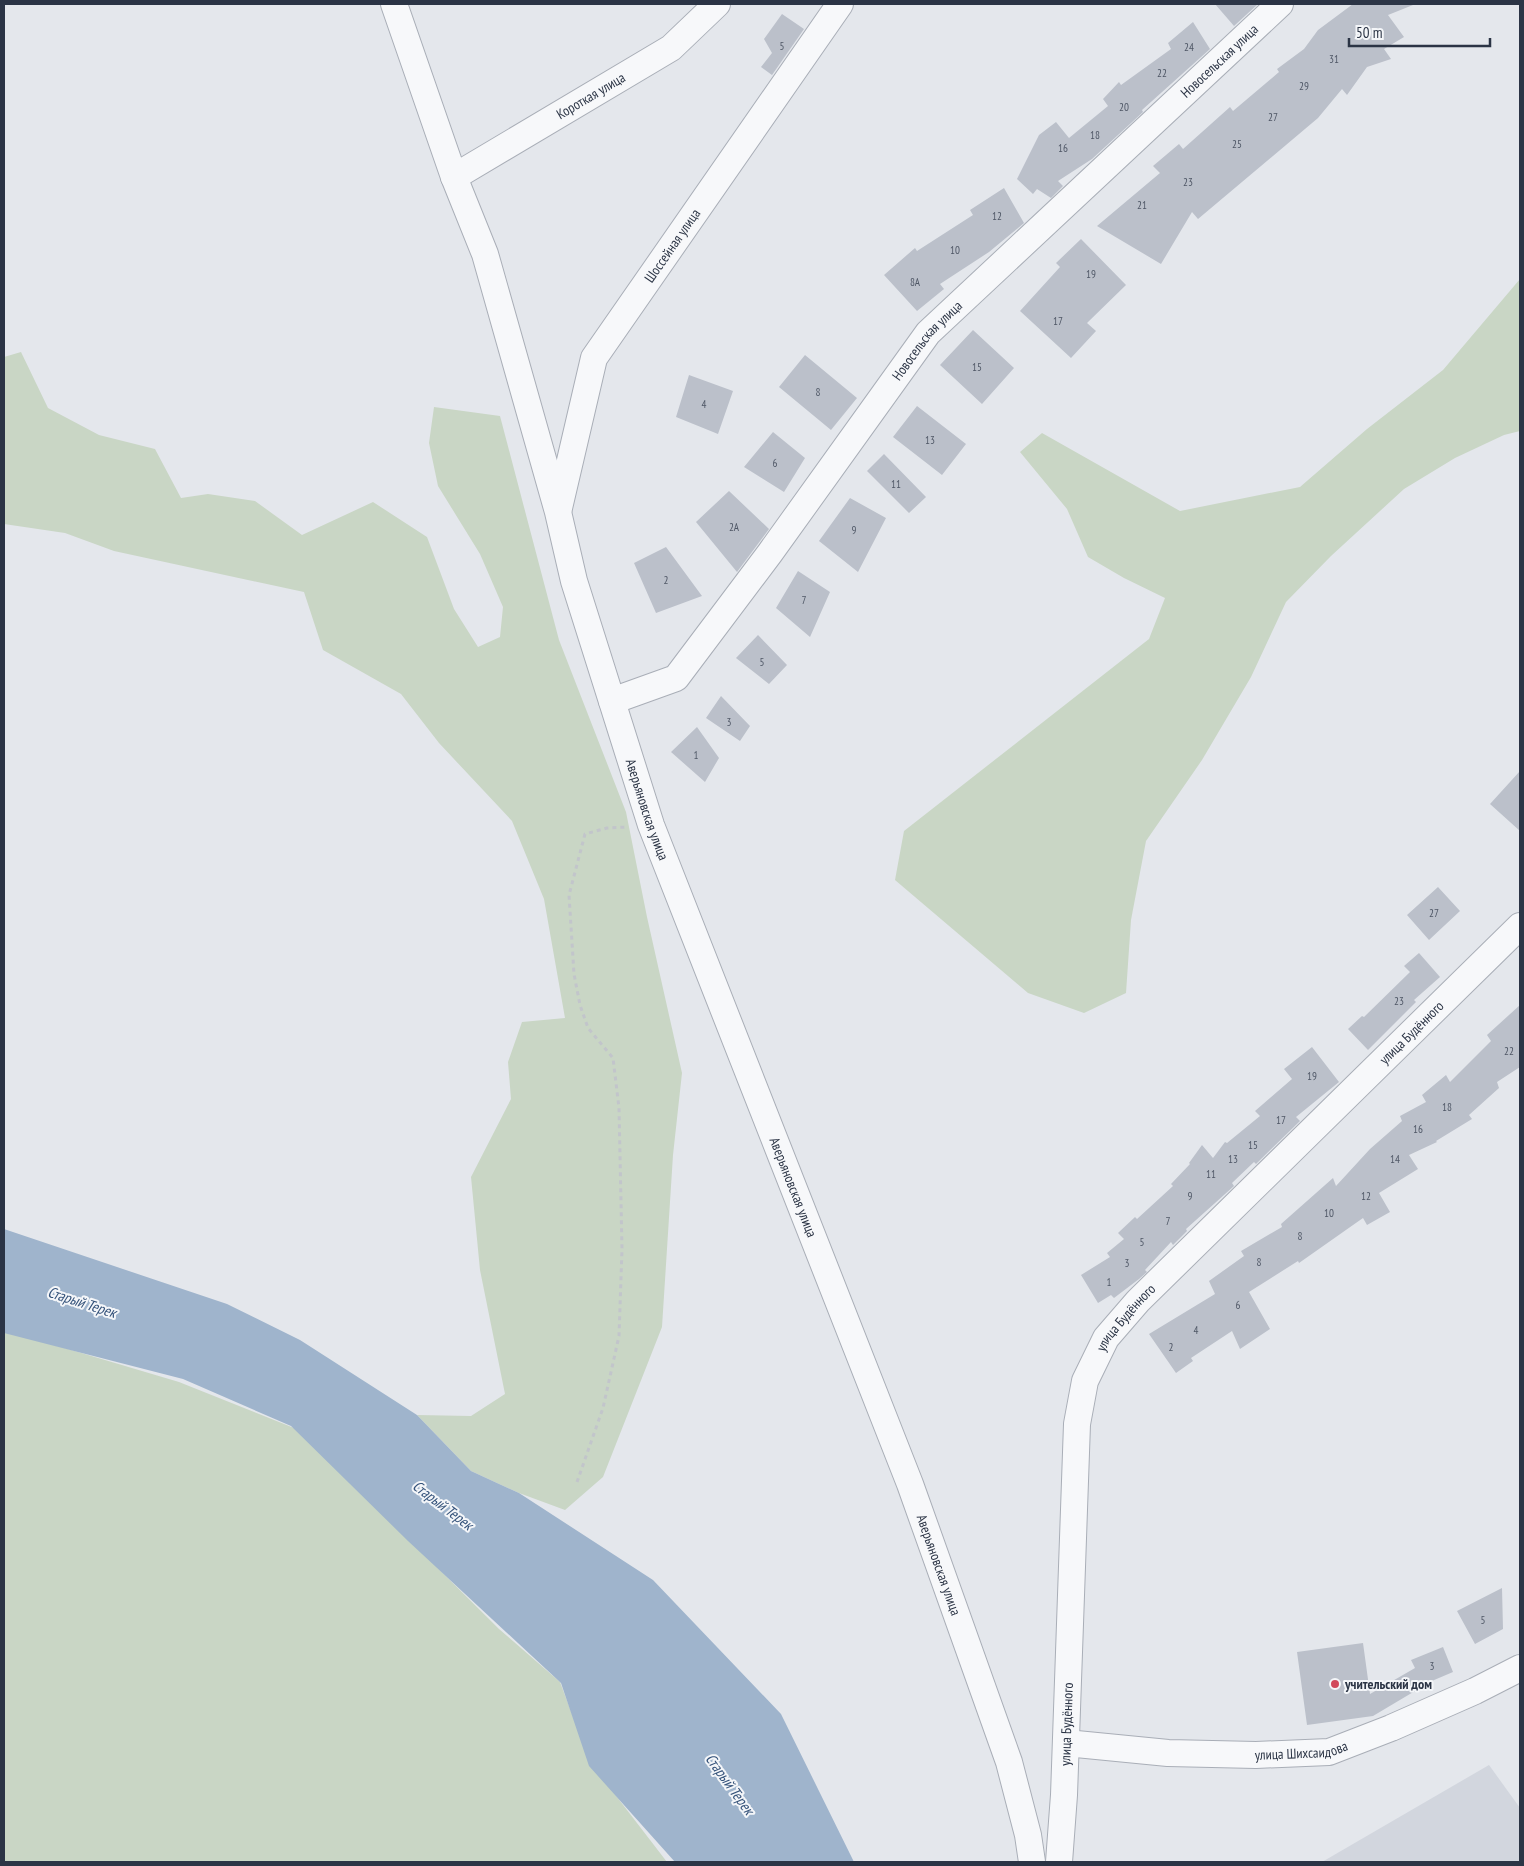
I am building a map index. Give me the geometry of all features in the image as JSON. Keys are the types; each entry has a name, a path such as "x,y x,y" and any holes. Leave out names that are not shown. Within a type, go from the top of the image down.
{"street":[{"name":"Аверьяновская улица","path":"394,4 454,177 485,254 558,512 574,582 651,825 910,1484 1009,1762 1028,1835 1032,1862"},
{"name":"Короткая улица","path":"454,177 671,48 717,4"},
{"name":"Шоссейная улица","path":"558,512 594,358 840,4"},
{"name":"Новосельская улица","path":"612,701 676,678 770,553 928,333 1280,4"},
{"name":"улица Будённого","path":"1059,1862 1064,1795 1077,1424 1085,1381 1106,1338 1145,1294 1520,927"},
{"name":"улица Шихсаидова","path":"1066,1743 1168,1753 1256,1755 1329,1752 1391,1728 1520,1668"}],"path":[{"path":"577,1482 603,1408 619,1336 622,1249 619,1108 613,1058 588,1028 580,1005 574,974 569,895 585,834 606,828 651,825"}],"shaded area":[{"path":"1489,1765 1520,1808 1520,1862 1322,1862"}],"green space":[{"path":"1520,279 1520,431 1504,435 1455,458 1404,489 1331,556 1286,602 1251,677 1202,760 1146,841 1131,920 1126,993 1084,1013 1028,993 895,880 904,831 1149,639 1165,598 1124,578 1088,557 1067,509 1020,452 1042,433 1180,511 1300,487 1367,429 1443,370"},
{"path":"21,352 48,408 99,435 155,449 181,498 208,494 255,501 302,535 373,502 427,537 454,609 478,647 500,637 503,607 480,554 438,486 429,443 434,407 500,416 559,640 626,812 682,1073 673,1155 662,1327 603,1477 565,1510 519,1493 471,1471 417,1415 471,1416 505,1394 480,1270 471,1177 511,1099 508,1062 522,1022 565,1018 544,899 512,821 439,743 401,694 323,650 304,592 114,551 65,533 4,524 4,357"},
{"path":"4,1330 179,1382 299,1430 499,1629 560,1682 590,1762 667,1862 4,1862"}],"water":[{"name":"Старый Терек","path":"4,1229 227,1304 300,1340 417,1415 471,1471 519,1493 653,1580 781,1714 854,1862 675,1862 589,1766 561,1683 408,1541 291,1426 183,1379 4,1333"}],"building":[{"path":"1215,4 1258,4 1234,26"},
{"path":"1353,4 1413,4 1388,15 1404,37 1384,49 1391,59 1367,67 1347,95 1342,89 1318,118 1198,219 1192,212 1161,264 1097,226 1160,173 1153,166 1179,144 1183,149 1230,107 1233,111 1279,72 1277,69 1304,49 1318,30"},
{"path":"782,14 804,29 772,75 761,67 772,53 764,39"},
{"path":"1193,22 1210,49 1142,110 1143,112 1092,159 1058,181 1063,186 1051,198 1037,189 1033,194 1017,179 1039,135 1056,122 1069,138 1108,106 1103,99 1119,82 1121,85 1171,49 1168,43"},
{"path":"1004,188 1024,223 989,252 940,284 944,289 917,311 884,275 915,248 917,251 973,215 970,210"},
{"path":"1081,239 1126,285 1087,323 1096,331 1071,358 1020,311 1060,267 1056,263"},
{"path":"973,330 1014,368 982,404 940,365"},
{"path":"805,355 857,398 831,430 779,387"},
{"path":"689,375 733,391 718,434 676,417"},
{"path":"917,406 966,444 942,475 893,437"},
{"path":"773,432 805,458 784,492 744,467"},
{"path":"884,454 926,497 909,513 867,471"},
{"path":"729,491 769,529 737,572 696,522"},
{"path":"850,498 886,518 858,572 819,541"},
{"path":"666,547 702,596 656,613 634,563"},
{"path":"798,571 830,592 810,637 776,608"},
{"path":"758,635 787,665 769,684 736,658"},
{"path":"721,696 750,726 740,741 706,718"},
{"path":"697,727 719,758 705,782 671,752"},
{"path":"1520,771 1520,831 1490,804"},
{"path":"1438,887 1460,911 1429,940 1407,915"},
{"path":"1419,953 1440,977 1414,1000 1416,1002 1368,1050 1348,1029 1362,1016 1364,1017 1410,972 1404,966"},
{"path":"1520,1005 1520,1067 1497,1082 1499,1088 1469,1115 1472,1119 1437,1142 1409,1155 1418,1169 1379,1193 1390,1212 1367,1225 1363,1218 1299,1263 1298,1261 1249,1292 1270,1329 1240,1349 1232,1331 1191,1358 1193,1361 1176,1373 1149,1334 1215,1294 1209,1281 1244,1256 1241,1251 1282,1227 1281,1224 1333,1178 1336,1186 1370,1149 1402,1121 1400,1116 1426,1102 1422,1095 1446,1075 1450,1082 1491,1041 1487,1035"},
{"path":"1312,1047 1339,1082 1296,1117 1300,1121 1256,1164 1254,1162 1232,1183 1234,1186 1186,1229 1187,1231 1173,1245 1171,1242 1145,1270 1147,1272 1114,1298 1111,1295 1098,1303 1081,1275 1110,1257 1107,1253 1124,1239 1118,1233 1135,1217 1137,1219 1173,1186 1171,1184 1190,1164 1202,1145 1213,1158 1225,1142 1227,1143 1260,1116 1255,1111 1292,1079 1284,1069"},
{"path":"1502,1588 1503,1629 1475,1644 1457,1611"},
{"name":"учительский дом","path":"1363,1643 1370,1694 1415,1668 1411,1660 1443,1647 1453,1672 1413,1689 1415,1691 1373,1716 1307,1725 1297,1652"}],"place":[{"name":"учительский дом","path":"1335,1684"}]}
